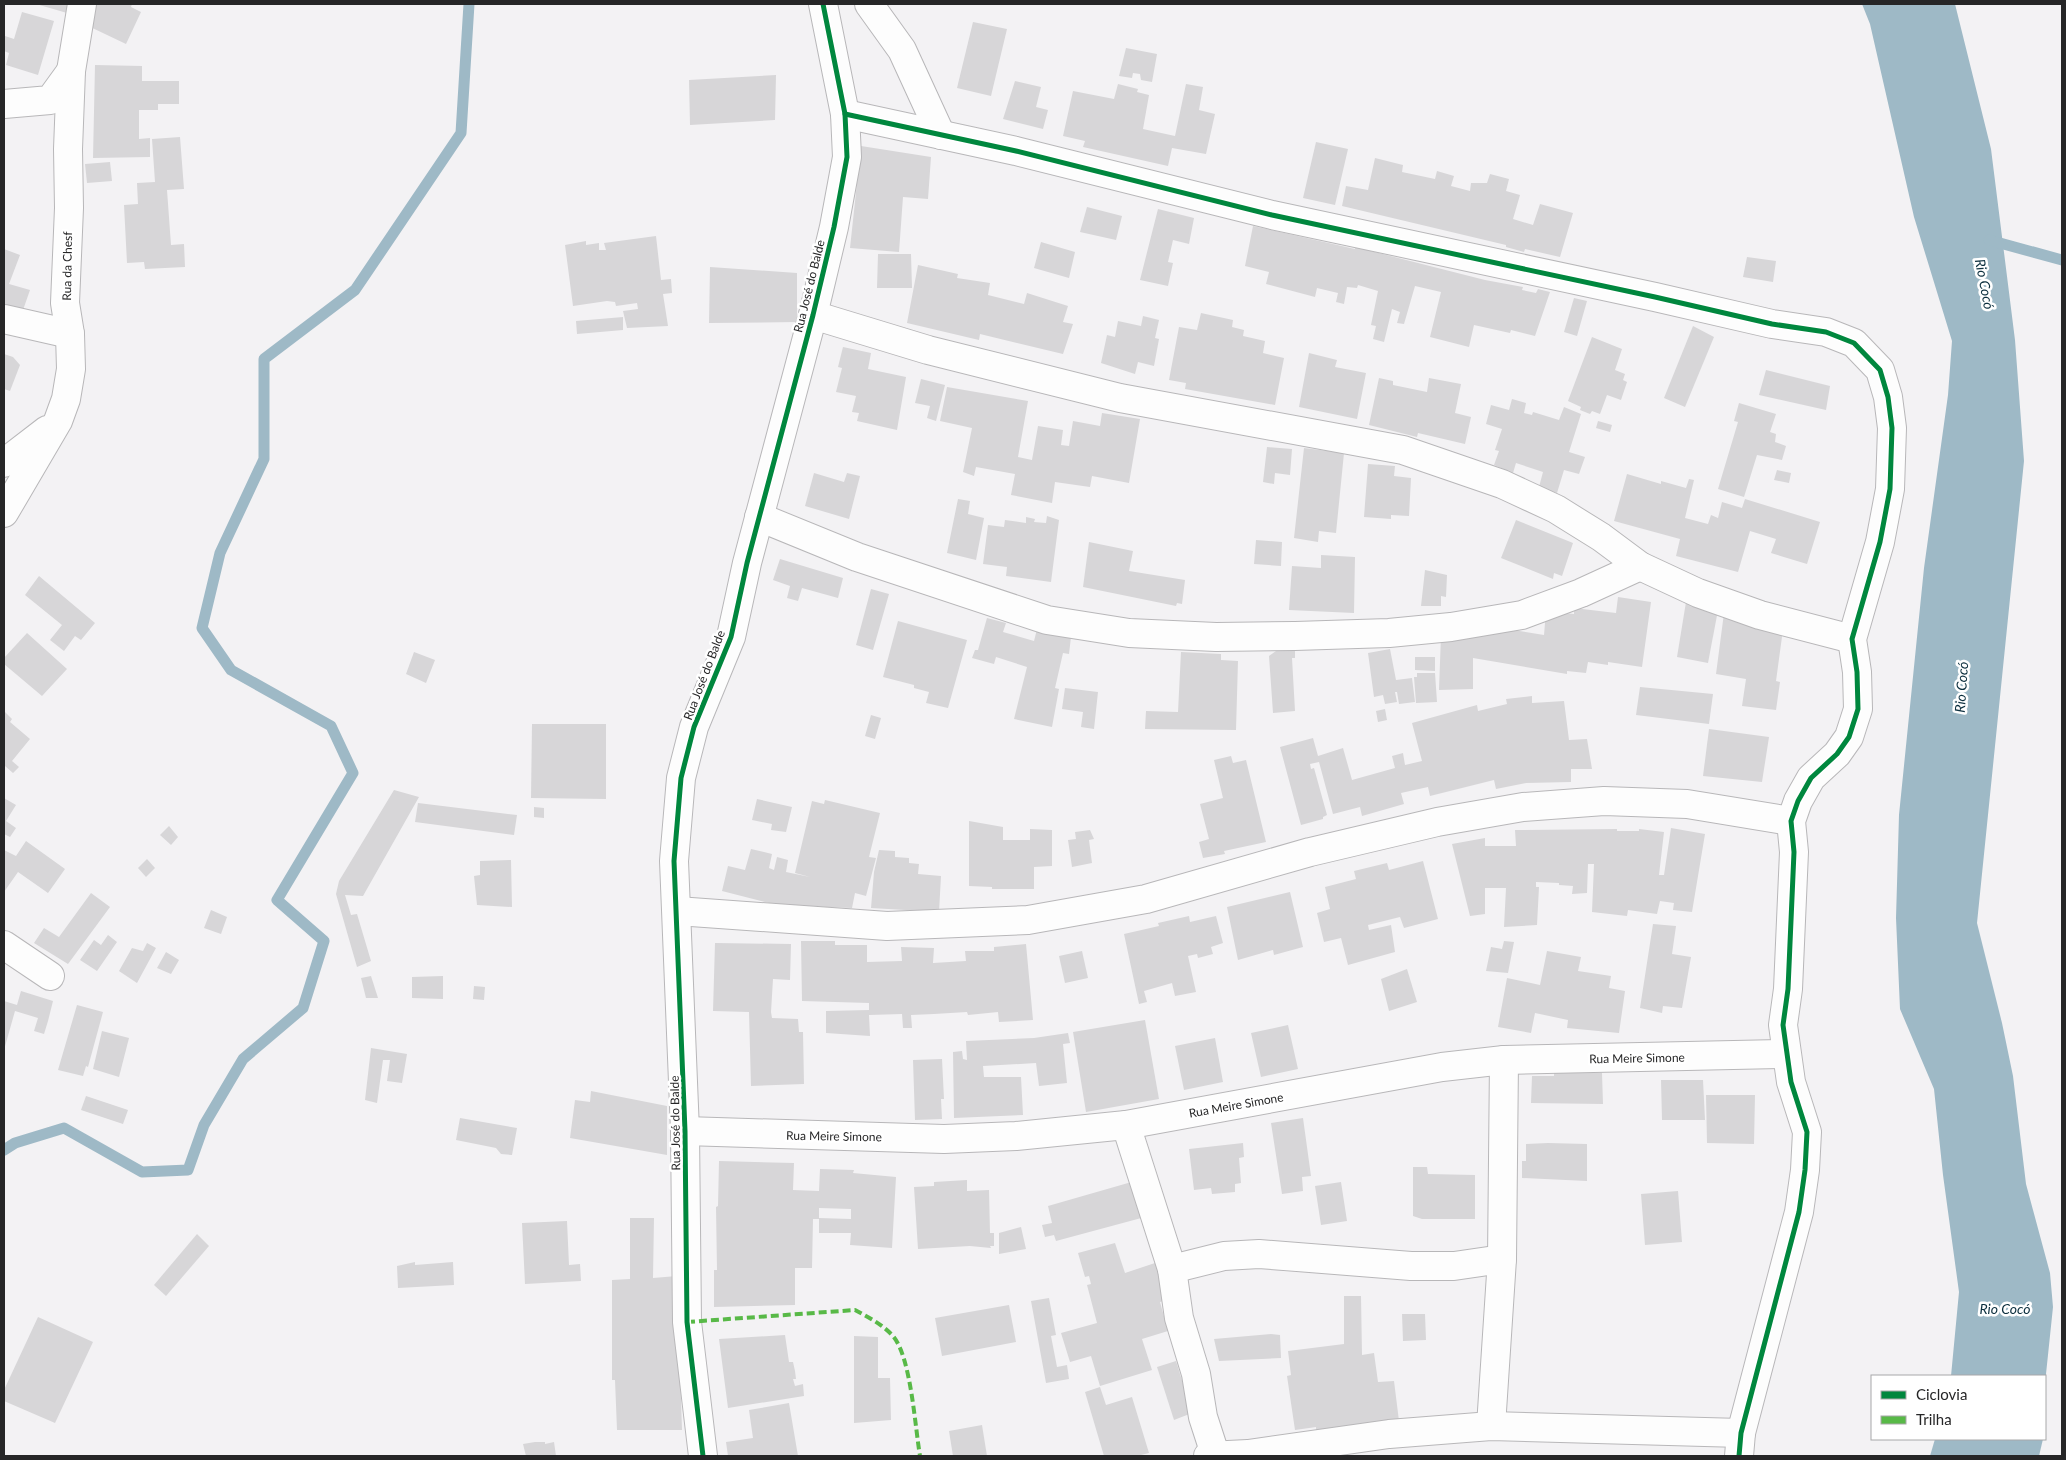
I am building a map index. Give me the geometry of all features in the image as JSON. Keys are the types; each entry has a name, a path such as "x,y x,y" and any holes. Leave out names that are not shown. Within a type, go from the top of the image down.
{"street":[{"name":"Rua da Chesf","path":"4,513 58,421 66,399 71,369 70,334 65,303 69,208 68,148 71,71 82,4"},
{"name":"Rua José do Balde","path":"704,1456 687,1322 686,1131 674,861 682,778 694,727 730,637 759,517 813,315 834,227 847,157 845,114 823,4"},
{"path":"869,4 902,50 941,135"},
{"path":"4,104 50,100 71,71"},
{"path":"845,114 1016,151 1272,216 1618,289 1772,324 1826,332 1854,343 1880,370 1888,397 1892,428 1890,489 1880,542 1852,639 1857,672 1858,709 1849,737 1837,754 1811,778 1798,801 1791,821 1793,861 1788,989 1783,1025 1785,1054 1791,1082 1807,1132 1805,1170 1799,1212 1740,1445 1491,1426 1389,1434 1248,1454 1211,1455 1196,1374 1179,1318 1172,1269 1126,1124"},
{"path":"813,315 928,350 1120,398 1403,450 1502,484 1556,509 1601,537 1640,566 1698,592 1760,615 1852,639"},
{"path":"4,319 70,334"},
{"path":"4,463 58,421"},
{"path":"759,517 857,557 1047,620 1129,633 1216,637 1295,636 1389,633 1451,627 1522,615 1581,593 1640,566"},
{"path":"677,911 887,926 1028,920 1146,899 1310,852 1437,822 1523,807 1604,801 1686,804 1791,821"},
{"path":"4,945 50,976"},
{"name":"Rua Meire Simone","path":"686,1131 944,1139 1016,1136 1126,1124 1442,1067 1504,1060 1785,1054"},
{"path":"1491,1426 1502,1259 1504,1060"},
{"path":"1172,1269 1224,1256 1259,1254 1411,1266 1454,1266 1502,1259"}],"water":[{"name":"Rio Cocó","path":"1862,4 1955,4 1991,149 2015,340 2024,461 1977,923 2013,1076 2026,1184 2050,1273 2053,1307 2046,1375 1951,1375 1959,1292 1943,1175 1934,1089 1900,1009 1896,918 1899,815 1924,568 1948,395 1952,341 1914,217 1870,24"},
{"path":"1935,1440 2043,1440 2039,1456 1930,1456"}],"building":[{"path":"36,4 70,4 67,13"},
{"path":"93,4 132,4 131,7 141,12 126,44 84,24"},
{"path":"22,12 54,21 38,75 6,65 9,53 4,51 5,36 14,39"},
{"path":"973,22 1007,29 991,96 957,88"},
{"path":"1126,48 1157,54 1152,82 1141,80 1140,74 1133,73 1132,78 1119,76"},
{"path":"95,65 142,66 142,81 179,81 179,104 158,104 158,110 139,110 139,139 150,138 150,157 93,158"},
{"path":"776,75 775,120 690,125 689,80"},
{"path":"1015,81 1041,87 1036,107 1048,110 1043,129 1003,119"},
{"path":"1118,84 1138,89 1137,92 1149,95 1143,129 1175,136 1186,84 1203,87 1199,110 1215,114 1206,154 1172,148 1168,166 1083,147 1085,141 1063,136 1073,91 1114,99"},
{"path":"180,137 184,189 167,190 171,245 184,244 185,267 145,269 144,262 127,263 124,205 138,204 137,183 155,182 152,139"},
{"path":"1316,142 1348,149 1335,205 1303,198"},
{"path":"861,146 931,157 928,199 903,197 899,252 850,248"},
{"path":"1375,158 1403,165 1402,172 1435,179 1437,171 1454,176 1451,186 1470,191 1471,183 1487,183 1490,174 1509,179 1506,191 1520,195 1513,219 1533,225 1540,204 1573,213 1560,257 1525,249 1524,252 1506,247 1506,245 1342,206 1346,186 1368,190"},
{"path":"110,162 112,181 87,183 85,164"},
{"path":"1087,207 1122,216 1116,240 1080,232"},
{"path":"1158,209 1194,218 1189,244 1173,240 1168,262 1173,263 1168,286 1140,280"},
{"path":"1253,226 1355,249 1355,247 1485,280 1523,287 1522,290 1536,293 1538,289 1550,292 1535,336 1511,330 1510,333 1474,325 1469,347 1430,337 1441,292 1415,286 1404,324 1397,323 1400,312 1392,309 1384,342 1373,339 1376,326 1371,325 1378,291 1358,285 1357,288 1347,287 1344,304 1336,302 1338,293 1317,288 1315,297 1266,284 1269,272 1245,266"},
{"path":"656,236 661,280 671,279 672,293 663,294 668,326 627,328 623,311 638,309 637,303 616,306 615,302 607,301 573,306 565,245 586,241 586,245 599,243 599,250 606,250 604,243"},
{"path":"1041,242 1075,252 1069,278 1034,268"},
{"path":"4,249 20,255 9,284 30,290 23,310 4,306"},
{"path":"878,254 911,254 912,288 877,288"},
{"path":"1747,257 1776,261 1773,282 1743,277"},
{"path":"918,265 958,274 957,278 990,283 988,295 1024,304 1027,293 1068,306 1063,322 1073,324 1063,354 980,334 979,340 907,323"},
{"path":"710,267 797,273 797,322 709,323"},
{"path":"1574,298 1587,301 1577,336 1564,332"},
{"path":"1201,313 1233,320 1232,327 1244,330 1243,336 1265,341 1263,353 1284,358 1275,405 1185,389 1186,383 1169,380 1179,327 1197,330"},
{"path":"1143,316 1159,320 1155,338 1159,339 1154,366 1138,362 1135,374 1101,363 1107,335 1115,337 1118,321 1141,326"},
{"path":"623,317 623,330 577,334 576,321"},
{"path":"1693,326 1714,337 1685,407 1664,398"},
{"path":"1592,337 1622,349 1615,370 1625,374 1623,380 1627,382 1621,400 1607,395 1600,414 1592,411 1590,414 1580,410 1581,407 1568,401"},
{"path":"843,347 871,353 868,369 906,377 897,430 857,421 859,413 852,412 856,396 836,392 842,368 838,367"},
{"path":"1309,353 1337,360 1335,367 1366,373 1357,419 1299,407"},
{"path":"4,354 13,357 20,365 10,391 4,389"},
{"path":"1766,370 1830,386 1826,410 1759,395"},
{"path":"1379,378 1393,381 1393,385 1427,392 1429,378 1461,384 1455,413 1471,417 1465,444 1418,433 1417,437 1369,425"},
{"path":"921,379 945,385 936,421 927,418 930,406 915,403"},
{"path":"947,387 1028,401 1018,457 1032,460 1038,426 1063,430 1061,445 1069,446 1073,421 1100,426 1102,413 1140,419 1129,483 1092,476 1090,487 1055,482 1052,503 1011,495 1015,474 976,467 974,476 963,472 972,428 940,421"},
{"path":"1512,399 1526,403 1524,413 1532,415 1533,412 1559,420 1564,407 1581,414 1569,452 1585,457 1579,474 1564,470 1557,493 1539,487 1543,472 1516,463 1513,473 1494,465 1499,451 1495,450 1502,429 1486,424 1491,405 1509,410"},
{"path":"1739,403 1776,414 1770,432 1776,434 1775,442 1786,446 1782,460 1757,455 1744,497 1718,489 1738,422 1734,421"},
{"path":"1598,421 1612,425 1610,432 1596,428"},
{"path":"1267,447 1292,449 1290,475 1275,473 1274,484 1263,482"},
{"path":"1304,448 1344,453 1336,533 1319,531 1318,542 1294,538"},
{"path":"1368,464 1395,466 1394,476 1411,478 1409,516 1391,515 1391,519 1364,517"},
{"path":"1777,470 1791,473 1789,483 1774,480"},
{"path":"814,473 844,482 847,473 860,476 849,519 805,506"},
{"path":"1627,474 1661,484 1661,481 1686,488 1689,479 1694,480 1685,518 1708,524 1711,515 1718,518 1722,502 1742,508 1745,499 1820,522 1807,564 1771,553 1776,539 1750,531 1738,572 1676,556 1680,539 1614,521"},
{"path":"958,499 970,501 968,514 984,518 976,560 947,553"},
{"path":"1047,516 1059,520 1051,582 1006,576 1007,567 983,564 988,525 1004,527 1005,520 1026,523 1026,517 1035,519 1034,522 1046,523"},
{"path":"1516,520 1573,543 1562,576 1554,573 1553,579 1501,558"},
{"path":"1256,540 1282,542 1281,566 1254,564"},
{"path":"1089,542 1133,551 1129,571 1185,580 1182,604 1177,603 1176,606 1083,587"},
{"path":"1321,555 1355,557 1354,613 1289,610 1292,566 1321,568"},
{"path":"780,559 843,578 838,598 802,588 798,601 787,598 790,586 773,580"},
{"path":"1425,570 1447,575 1446,597 1441,596 1441,606 1421,606"},
{"path":"39,576 95,623 81,640 75,636 64,651 50,640 62,625 25,595"},
{"path":"871,589 889,594 873,650 856,645"},
{"path":"1618,597 1651,602 1642,667 1608,662 1608,665 1588,662 1586,673 1567,671 1567,674 1473,658 1473,689 1439,690 1441,635 1513,630 1544,635 1546,611 1574,614 1574,608 1616,613"},
{"path":"1686,602 1718,610 1708,663 1677,657"},
{"path":"1724,613 1784,622 1776,681 1780,682 1776,710 1742,706 1746,679 1716,674"},
{"path":"987,618 1006,623 1003,632 1034,641 1037,629 1071,637 1069,654 1063,653 1055,688 1059,689 1052,727 1014,719 1027,667 996,657 994,664 972,658 975,650 978,650"},
{"path":"898,621 967,640 948,708 926,703 929,692 914,688 914,685 883,677"},
{"path":"27,633 67,669 42,696 4,664 4,658"},
{"path":"1390,649 1396,680 1412,678 1415,702 1399,704 1397,692 1395,692 1397,702 1385,704 1383,695 1374,697 1368,653"},
{"path":"1295,650 1295,658 1292,658 1295,711 1273,713 1269,656 1276,651"},
{"path":"414,652 435,660 426,683 406,674"},
{"path":"1181,652 1221,654 1221,660 1238,661 1236,730 1145,729 1146,711 1178,712"},
{"path":"1415,657 1435,657 1435,671 1415,670"},
{"path":"1417,673 1435,673 1437,702 1416,703 1414,677 1417,677"},
{"path":"1640,687 1713,694 1709,724 1636,715"},
{"path":"1065,688 1098,692 1094,729 1081,727 1083,712 1062,709"},
{"path":"1532,696 1532,703 1564,701 1569,740 1587,739 1592,769 1571,769 1571,782 1526,783 1496,789 1494,780 1430,796 1428,787 1401,793 1404,804 1362,816 1360,807 1333,814 1319,762 1310,764 1311,769 1314,768 1327,815 1323,819 1301,825 1280,747 1313,738 1318,756 1343,748 1352,780 1395,768 1392,756 1403,753 1405,765 1422,761 1412,723 1477,705 1478,711 1507,704 1506,699"},
{"path":"1385,709 1387,720 1378,722 1376,711"},
{"path":"4,711 12,719 10,722 30,739 12,761 19,767 13,773 4,767"},
{"path":"871,715 881,718 875,739 865,736"},
{"path":"532,724 606,724 606,799 531,798"},
{"path":"1709,729 1769,737 1762,782 1703,776"},
{"path":"1231,756 1233,763 1246,760 1266,842 1224,851 1225,854 1203,858 1199,842 1209,839 1200,804 1223,798 1214,760"},
{"path":"394,790 419,797 363,896 345,895 351,915 357,914 371,961 357,967 336,894 339,881"},
{"path":"4,798 16,805 6,821 16,828 10,837 4,834"},
{"path":"757,799 792,807 786,832 771,830 772,824 752,820"},
{"path":"825,800 880,813 869,857 876,858 866,896 855,893 852,908 777,905 722,891 728,866 745,870 751,849 772,854 769,868 774,870 777,857 788,860 786,872 810,877 795,873 812,801 824,804"},
{"path":"418,803 517,815 514,835 415,822"},
{"path":"534,807 544,808 544,818 534,817"},
{"path":"969,821 1003,827 1003,840 1030,840 1030,829 1052,830 1052,866 1034,867 1034,889 992,889 992,887 969,886"},
{"path":"169,826 178,837 171,845 160,835"},
{"path":"1671,828 1705,834 1692,912 1673,910 1674,903 1660,901 1657,914 1628,910 1627,916 1592,912 1594,864 1588,864 1587,893 1572,894 1573,886 1536,882 1536,887 1539,887 1537,925 1504,927 1506,888 1485,888 1485,914 1470,916 1452,844 1485,838 1485,846 1516,846 1515,830 1617,829 1617,831 1639,831 1639,829 1664,832 1659,875 1664,875"},
{"path":"1090,830 1094,839 1089,840 1092,863 1072,867 1068,840 1076,839 1075,832"},
{"path":"26,841 65,869 48,893 18,872 4,892 4,850 16,856"},
{"path":"879,850 895,851 895,857 909,858 909,863 919,864 918,874 941,876 939,912 871,908 874,872"},
{"path":"147,859 155,868 146,877 138,868"},
{"path":"511,860 512,907 477,905 474,876 480,875 480,861"},
{"path":"1423,861 1438,919 1404,928 1400,917 1368,925 1369,930 1391,925 1395,952 1348,965 1341,938 1324,942 1317,913 1330,909 1325,887 1356,879 1354,871 1387,863 1389,870"},
{"path":"1290,892 1303,947 1274,955 1273,950 1238,960 1227,907"},
{"path":"91,893 110,907 68,964 34,943 44,928 59,937"},
{"path":"211,910 227,917 221,934 204,928"},
{"path":"1189,916 1190,922 1216,916 1223,943 1211,947 1213,954 1198,958 1197,954 1188,956 1196,992 1175,996 1172,983 1144,991 1147,1002 1139,1004 1124,934 1159,926 1158,923"},
{"path":"1653,924 1676,926 1672,954 1691,957 1682,1008 1663,1006 1662,1013 1640,1008"},
{"path":"108,935 117,942 97,971 80,960 94,940 101,945"},
{"path":"801,941 835,941 835,945 867,945 867,962 902,961 901,947 934,948 933,963 966,961 965,951 994,951 994,947 1026,944 1033,1020 999,1022 998,1012 968,1015 967,1012 911,1015 912,1028 903,1028 902,1014 869,1015 870,1036 826,1033 826,1011 869,1010 869,1003 802,1001"},
{"path":"1504,941 1514,942 1508,973 1486,971 1491,947 1502,949"},
{"path":"147,943 156,948 137,983 119,971 132,948 143,951"},
{"path":"715,943 791,944 790,980 773,979 771,1012 772,1018 798,1019 799,1032 803,1032 804,1084 751,1086 749,1012 713,1011"},
{"path":"1082,951 1088,978 1065,983 1059,956"},
{"path":"1547,951 1581,957 1578,971 1611,976 1609,988 1625,991 1619,1033 1567,1028 1568,1020 1535,1013 1531,1033 1498,1027 1507,978 1540,985"},
{"path":"166,952 179,960 171,974 157,968"},
{"path":"1407,969 1417,1002 1389,1011 1381,979"},
{"path":"371,976 378,998 366,998 361,978"},
{"path":"443,976 443,999 412,998 412,977"},
{"path":"474,986 485,987 484,1000 473,999"},
{"path":"21,991 53,1001 48,1021 44,1034 34,1031 38,1018 15,1011 4,1050 4,1001 17,1005"},
{"path":"77,1005 103,1012 88,1067 86,1066 83,1076 58,1070"},
{"path":"1145,1020 1159,1099 1086,1112 1073,1032"},
{"path":"1288,1025 1298,1069 1261,1077 1251,1033"},
{"path":"102,1031 129,1038 119,1077 93,1069"},
{"path":"1068,1033 1070,1043 1063,1044 1067,1083 1039,1086 1036,1063 983,1066 984,1077 1021,1077 1023,1115 954,1118 953,1052 962,1051 963,1059 967,1060 966,1041 1034,1038"},
{"path":"1215,1038 1223,1082 1184,1090 1175,1046"},
{"path":"371,1048 407,1054 402,1083 387,1081 390,1060 383,1060 377,1103 365,1100"},
{"path":"942,1059 944,1099 941,1099 942,1119 915,1120 913,1060"},
{"path":"1554,1072 1602,1073 1603,1104 1531,1103 1532,1076 1554,1076"},
{"path":"1661,1080 1703,1080 1705,1120 1662,1120"},
{"path":"591,1091 667,1106 667,1155 570,1138 575,1100 590,1102"},
{"path":"1706,1095 1755,1095 1754,1144 1707,1143"},
{"path":"86,1096 128,1110 123,1124 81,1110"},
{"path":"460,1118 517,1128 512,1155 501,1154 496,1148 456,1140"},
{"path":"1303,1118 1311,1176 1302,1177 1303,1191 1282,1194 1271,1123"},
{"path":"1243,1143 1244,1157 1239,1158 1241,1183 1235,1184 1235,1192 1212,1194 1211,1188 1194,1190 1189,1149"},
{"path":"1526,1144 1587,1144 1587,1181 1522,1178 1522,1161 1526,1161"},
{"path":"719,1161 794,1163 793,1190 819,1191 820,1169 854,1170 853,1173 896,1177 892,1248 850,1245 851,1233 819,1233 819,1219 813,1219 812,1268 795,1268 795,1305 714,1307 714,1270 717,1270 716,1207 718,1206","holes":["819,1208 851,1209 851,1219 819,1218"]},
{"path":"1413,1167 1427,1167 1428,1174 1475,1175 1475,1219 1422,1219 1413,1216"},
{"path":"967,1180 967,1191 989,1190 990,1233 994,1233 994,1246 990,1246 991,1248 970,1246 918,1249 914,1187 934,1186 934,1182"},
{"path":"1135,1181 1145,1217 1056,1241 1054,1235 1045,1237 1042,1225 1052,1223 1048,1206"},
{"path":"1341,1182 1347,1221 1321,1225 1315,1186"},
{"path":"1678,1191 1682,1242 1645,1245 1641,1194"},
{"path":"630,1218 654,1218 653,1278 677,1276 682,1430 617,1430 615,1380 612,1380 612,1280 630,1279"},
{"path":"567,1221 569,1265 580,1264 581,1281 525,1284 522,1223"},
{"path":"1021,1227 1026,1249 999,1254 999,1233"},
{"path":"197,1234 209,1246 166,1296 154,1285"},
{"path":"1115,1243 1125,1273 1158,1262 1169,1299 1160,1302 1168,1331 1142,1339 1152,1370 1100,1386 1091,1356 1070,1362 1061,1333 1097,1323 1087,1285 1091,1284 1089,1276 1085,1277 1078,1253"},
{"path":"415,1262 415,1265 453,1262 454,1285 398,1288 397,1266"},
{"path":"1344,1296 1361,1296 1362,1355 1374,1353 1378,1382 1394,1381 1399,1421 1316,1433 1316,1427 1295,1430 1287,1376 1291,1375 1288,1351 1344,1344"},
{"path":"1049,1298 1056,1335 1051,1336 1057,1367 1067,1365 1069,1379 1046,1383 1031,1301"},
{"path":"1009,1305 1016,1342 942,1356 935,1318"},
{"path":"1402,1314 1425,1314 1426,1340 1403,1341"},
{"path":"38,1317 93,1342 55,1423 4,1401 4,1390"},
{"path":"1271,1334 1280,1335 1281,1358 1219,1361 1214,1339"},
{"path":"785,1335 789,1362 793,1362 795,1371 796,1379 793,1379 795,1386 803,1384 804,1396 728,1408 719,1339"},
{"path":"854,1336 878,1337 878,1378 890,1378 891,1420 854,1423"},
{"path":"1176,1361 1192,1413 1174,1420 1157,1367"},
{"path":"1100,1387 1106,1405 1132,1397 1149,1453 1137,1456 1104,1456 1085,1392"},
{"path":"789,1403 798,1456 728,1456 726,1442 753,1438 749,1410"},
{"path":"982,1425 987,1456 953,1456 949,1431"},
{"path":"545,1442 545,1444 554,1442 556,1456 526,1456 523,1444"}],"waterway":[{"path":"4,1150 15,1143 64,1128 142,1172 188,1170 204,1125 243,1059 303,1008 324,941 277,900 353,773 331,726 231,670 202,628 220,553 264,459 264,359 355,290 461,133 469,4"},
{"path":"1989,240 2062,260"}],"marked path":[{"path":"687,1322 855,1310 870,1318 893,1336 899,1346 908,1376 920,1456"}],"cycle path":[{"path":"703,1456 687,1322 685,1131 674,861 681,778 694,727 731,637 747,563 813,315 834,227 847,157 845,114 823,4"},
{"path":"845,114 1016,151 1272,215 1772,324 1826,332 1854,343 1880,370 1888,397 1892,428 1890,489 1880,542 1852,639 1857,672 1858,709 1849,737 1837,754 1811,778 1798,801 1791,821 1794,852 1788,989 1783,1025 1791,1082 1807,1132 1805,1170 1799,1212 1741,1433 1739,1456"}]}
